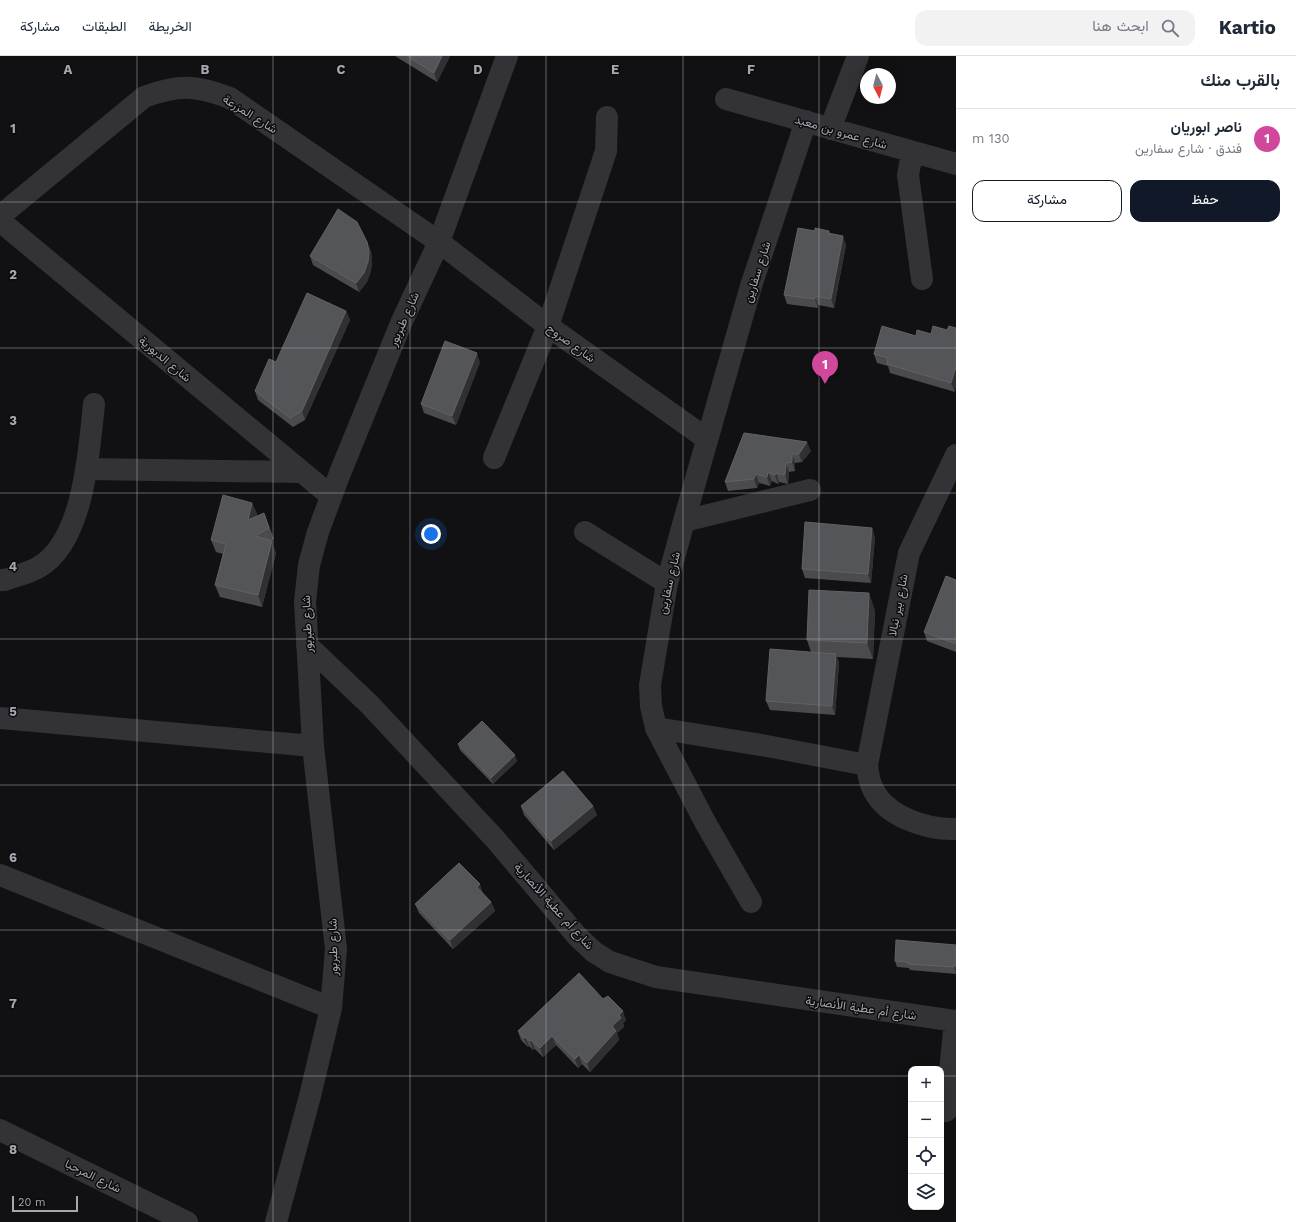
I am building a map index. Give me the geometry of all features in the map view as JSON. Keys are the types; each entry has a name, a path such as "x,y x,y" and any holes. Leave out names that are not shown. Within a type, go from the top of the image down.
{"street":[{"name":"شارع طبربور","path":"276,1222 310,1096 331,1008 335,941 314,746 307,645 306,583 313,550 331,496 402,321 439,242 507,56"},
{"path":"830,129 858,56"},
{"name":"شارع المزرعة","path":"0,216 144,97 160,91 182,87 206,89 230,98 439,242"},
{"name":"شارع عمرو بن معبد","path":"726,99 912,153 956,164"},
{"path":"494,458 548,326 606,151 607,117"},
{"name":"شارع سفارين","path":"751,902 705,822 656,728 651,706 650,685 667,583 752,286 806,121"},
{"path":"912,153 908,175 922,279"},
{"name":"شارع الدبورية","path":"0,221 300,472 331,496"},
{"name":"شارع صروح","path":"439,242 548,326 707,440"},
{"path":"0,580 39,567 60,550 73,521 87,469 94,404"},
{"name":"شارع بير نبالا","path":"867,765 909,553 956,455"},
{"path":"87,469 300,472"},
{"path":"684,522 810,490"},
{"path":"585,532 667,583"},
{"name":"شارع أم عطية الأنصارية","path":"307,645 370,705 495,839 577,936 594,952 610,962 656,977 955,1021"},
{"path":"0,718 314,746"},
{"path":"656,728 767,746 867,765 873,790 894,811 914,823 924,826 940,829 956,829"},
{"path":"0,874 331,1008"},
{"path":"946,1111 955,1021"},
{"name":"شارع المرحبا","path":"0,1130 187,1222"}],"building":[{"path":"407,56 442,56 434,73"},
{"path":"338,209 357,222 367,242 369,252 368,262 364,273 356,283 310,256"},
{"path":"798,228 815,231 815,228 829,231 828,233 843,236 831,299 815,296 815,299 784,295"},
{"path":"307,293 346,311 302,411 290,418 255,391 269,359 276,362"},
{"path":"882,326 916,336 917,330 931,334 933,326 947,330 949,326 956,328 956,367 951,383 887,364 888,358 874,354"},
{"path":"445,341 477,353 452,416 421,404"},
{"path":"744,433 807,442 799,454 792,454 792,462 786,463 785,475 776,473 775,475 768,472 767,477 756,474 754,479 725,482"},
{"path":"223,495 252,503 248,520 264,513 269,528 255,536 272,541 258,595 215,585 226,544 211,540"},
{"path":"805,522 872,528 868,574 802,569"},
{"path":"946,576 956,580 956,644 924,632"},
{"path":"809,590 869,593 867,643 807,640"},
{"path":"770,649 836,654 832,706 766,701"},
{"path":"482,721 515,755 491,778 458,744"},
{"path":"563,771 593,806 551,841 521,806"},
{"path":"459,863 480,884 477,887 491,902 450,940 415,904"},
{"path":"896,940 956,945 956,965 954,965 954,967 908,964 908,962 895,961"},
{"path":"579,973 603,999 608,996 623,1011 619,1015 621,1018 612,1026 616,1031 587,1063 579,1055 575,1059 552,1036 540,1048 531,1040 530,1041 525,1037 524,1038 518,1031"}],"place":[{"name":"ناصر ابوريان","path":"825,384"}]}
